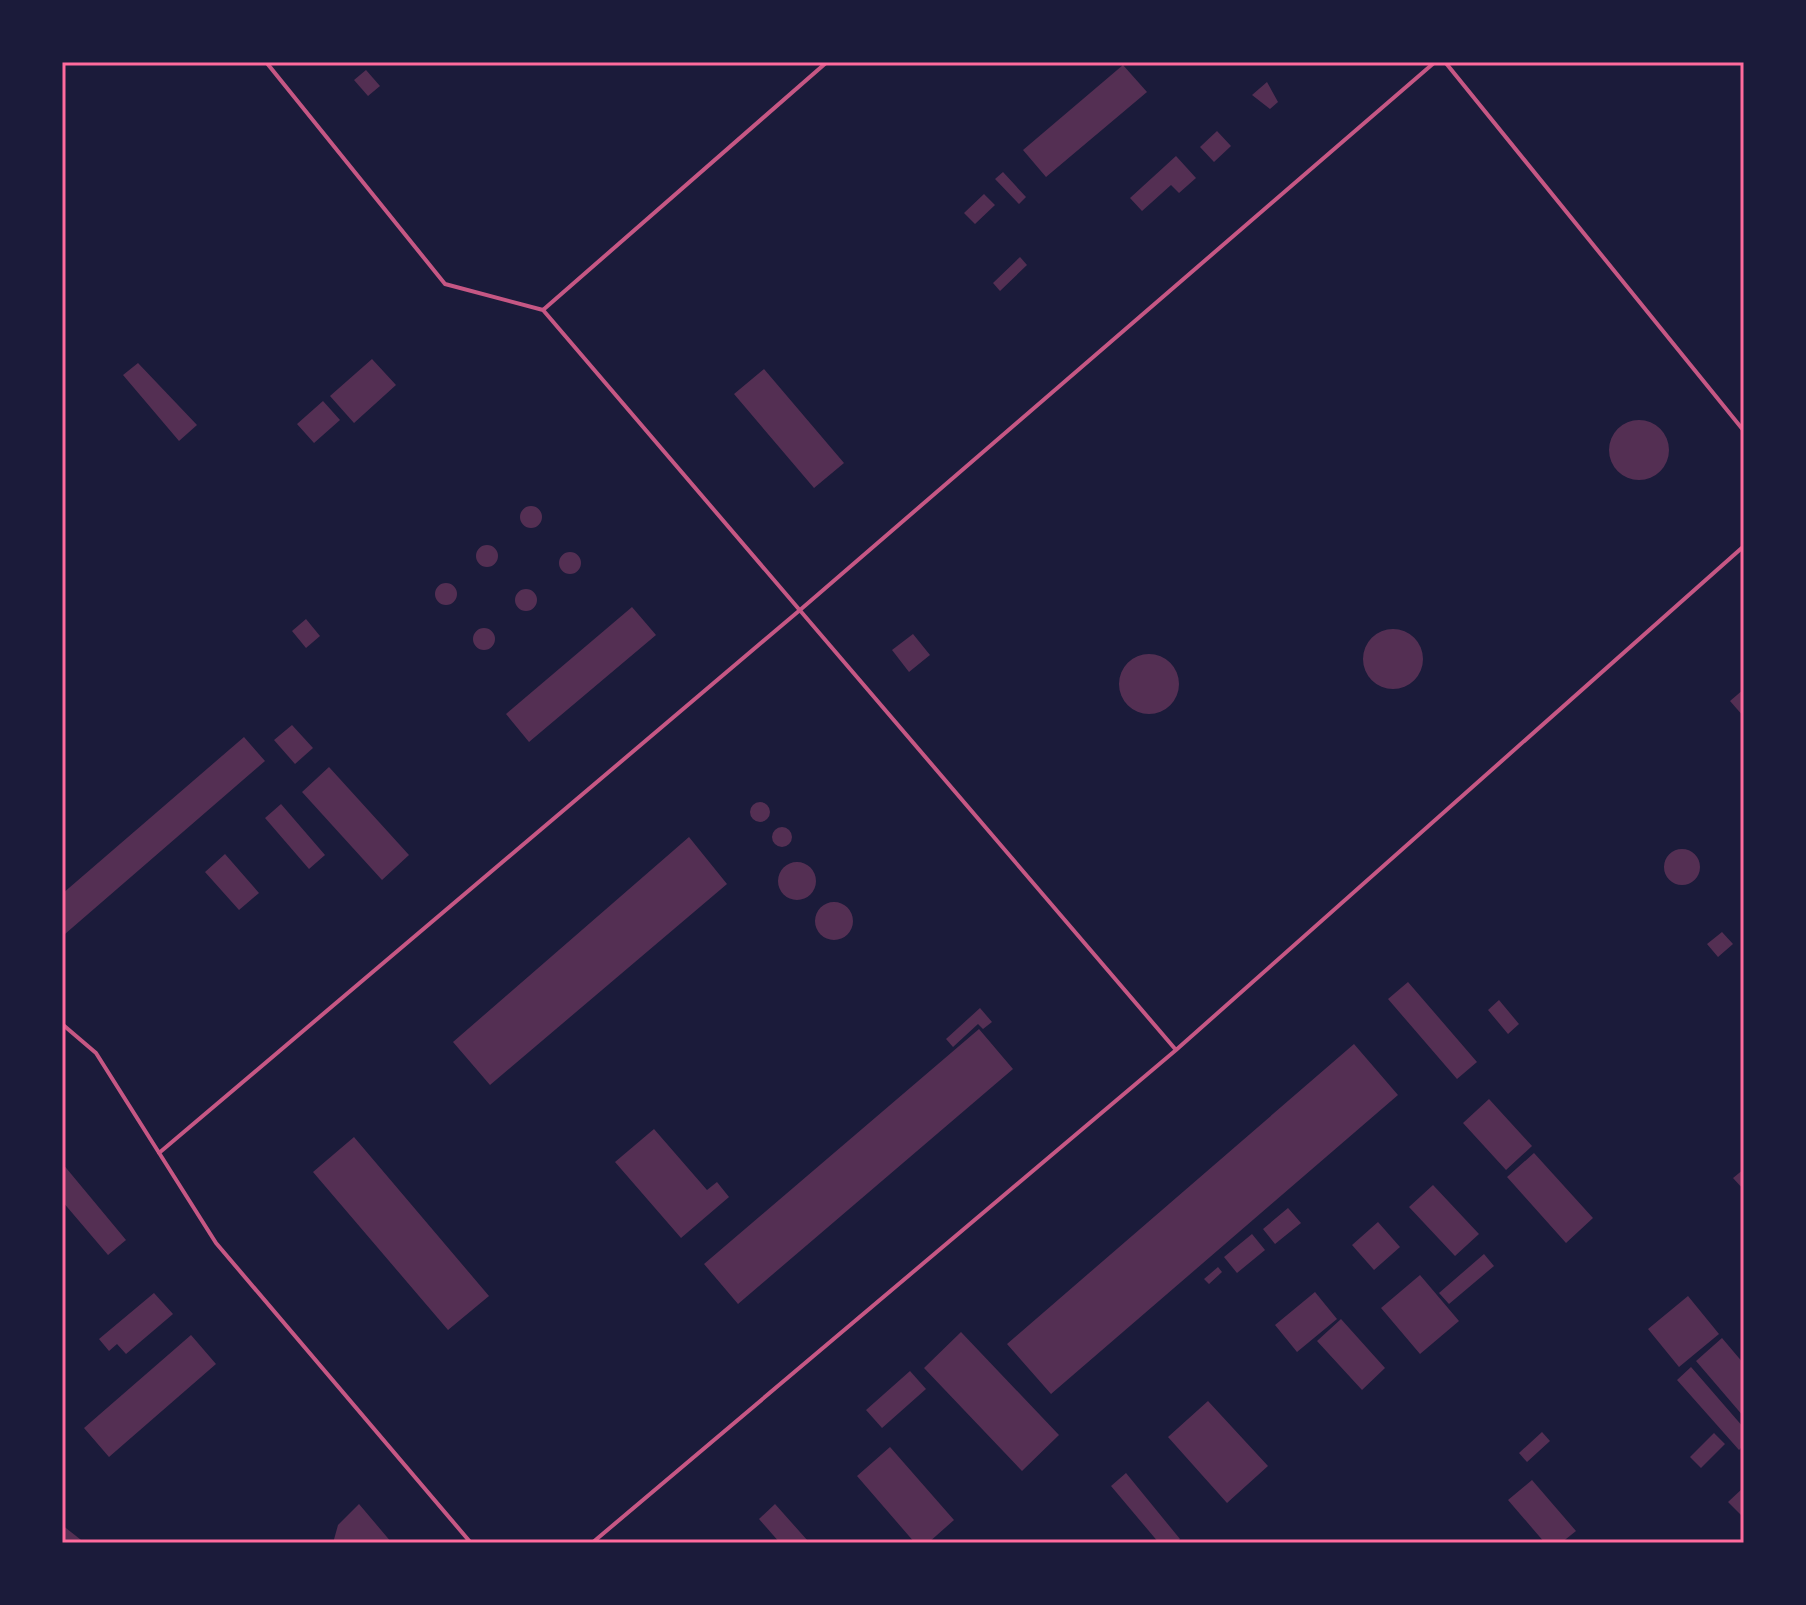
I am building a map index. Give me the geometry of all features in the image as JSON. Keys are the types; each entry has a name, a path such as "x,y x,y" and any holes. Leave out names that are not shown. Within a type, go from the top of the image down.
{"lane":[{"path":"266,62 445,284 543,310 1176,1050"},
{"path":"543,310 827,62"},
{"path":"159,1153 800,610 1435,62"},
{"path":"1445,62 1744,431"},
{"path":"592,1543 1176,1050 1744,546"},
{"path":"62,1024 96,1053 216,1243 471,1543"}],"building":[{"path":"1123,65 1147,92 1046,177 1023,150"},
{"path":"366,70 380,86 368,96 354,80"},
{"path":"1267,82 1278,102 1270,109 1252,95"},
{"path":"1217,131 1231,146 1214,162 1200,147"},
{"path":"1176,156 1196,178 1179,193 1171,185 1142,211 1130,198"},
{"path":"1003,172 1026,197 1019,204 995,179"},
{"path":"984,194 995,205 975,224 964,213"},
{"path":"1020,257 1027,265 1000,291 993,283"},
{"path":"372,359 396,385 354,423 330,396"},
{"path":"138,363 197,425 179,441 123,375"},
{"path":"764,369 844,463 814,488 734,394"},
{"path":"323,401 340,420 314,443 297,424"},
{"path":"1639,420 1650,422 1660,429 1667,439 1667,461 1660,471 1650,478 1639,480 1628,478 1618,471 1611,461 1609,450 1611,439 1618,429 1628,422"},
{"path":"527,506 535,506 542,517 535,528 527,528 520,521 520,513"},
{"path":"483,545 491,545 498,556 491,567 483,567 476,560 476,552"},
{"path":"566,552 574,552 581,563 574,574 566,574 559,567 559,559"},
{"path":"442,583 450,583 457,594 450,605 442,605 435,598 435,590"},
{"path":"522,589 530,589 537,600 530,611 522,611 515,604 515,596"},
{"path":"632,607 656,635 529,742 506,714"},
{"path":"306,619 320,636 306,648 292,631"},
{"path":"480,628 488,628 495,639 488,650 480,650 473,643 473,635"},
{"path":"1393,629 1405,631 1414,638 1421,647 1421,671 1414,680 1405,687 1393,689 1381,687 1372,680 1365,671 1363,659 1365,647 1372,638 1381,631"},
{"path":"913,634 930,655 909,672 892,650"},
{"path":"1149,654 1161,656 1170,663 1177,672 1177,696 1170,705 1161,712 1149,714 1137,712 1128,705 1121,696 1119,684 1121,672 1128,663 1137,656"},
{"path":"1744,689 1744,717 1730,701"},
{"path":"292,725 313,748 295,764 274,740"},
{"path":"244,737 265,761 65,934 62,894"},
{"path":"329,767 409,855 382,880 302,792"},
{"path":"760,802 767,805 770,812 767,819 760,822 753,819 750,812 753,805"},
{"path":"281,804 325,855 309,869 265,818"},
{"path":"782,827 789,830 792,837 789,844 782,847 775,844 772,837 775,830"},
{"path":"689,837 727,884 490,1085 453,1042"},
{"path":"1682,849 1695,854 1700,867 1695,880 1682,885 1669,880 1664,867 1669,854"},
{"path":"225,854 259,893 239,910 205,872"},
{"path":"797,862 811,867 816,881 811,895 797,900 783,895 778,881 783,867"},
{"path":"834,902 848,907 853,921 848,935 834,940 820,935 815,921 820,907"},
{"path":"1722,932 1733,944 1718,957 1707,944"},
{"path":"1408,982 1477,1062 1457,1079 1388,999"},
{"path":"1499,1000 1519,1024 1508,1034 1488,1010"},
{"path":"980,1008 992,1022 983,1029 978,1024 953,1047 946,1039"},
{"path":"979,1029 1013,1069 738,1304 704,1264"},
{"path":"1354,1044 1398,1095 1051,1394 1007,1344"},
{"path":"1489,1099 1532,1146 1506,1170 1463,1123"},
{"path":"654,1129 707,1190 717,1182 729,1197 681,1238 615,1162"},
{"path":"354,1137 489,1296 448,1330 313,1172"},
{"path":"1534,1153 1593,1218 1566,1243 1507,1177"},
{"path":"62,1163 126,1240 108,1255 62,1201"},
{"path":"1744,1169 1744,1190 1733,1178"},
{"path":"1433,1185 1479,1234 1455,1256 1409,1207"},
{"path":"1288,1208 1301,1223 1275,1244 1263,1229"},
{"path":"1378,1222 1400,1247 1374,1270 1352,1245"},
{"path":"1252,1234 1265,1250 1237,1273 1224,1257"},
{"path":"1484,1254 1494,1266 1449,1304 1439,1293"},
{"path":"1218,1267 1222,1272 1209,1284 1204,1279"},
{"path":"1420,1275 1459,1321 1420,1354 1381,1308"},
{"path":"1315,1292 1337,1319 1297,1352 1275,1325"},
{"path":"154,1293 173,1314 126,1354 117,1344 109,1351 99,1339"},
{"path":"1688,1296 1719,1334 1679,1367 1648,1329"},
{"path":"1341,1319 1385,1368 1362,1390 1317,1341"},
{"path":"961,1332 1059,1435 1022,1471 924,1368"},
{"path":"191,1335 216,1364 109,1457 84,1428"},
{"path":"1722,1338 1744,1364 1744,1417 1696,1361"},
{"path":"1691,1367 1744,1428 1744,1445 1739,1450 1677,1380"},
{"path":"910,1371 926,1389 882,1428 866,1410"},
{"path":"1208,1401 1268,1466 1227,1503 1168,1437"},
{"path":"1542,1432 1550,1441 1527,1462 1519,1453"},
{"path":"1714,1433 1725,1444 1701,1468 1690,1457"},
{"path":"890,1447 954,1520 928,1543 915,1543 857,1476"},
{"path":"1126,1473 1180,1539 1175,1543 1159,1543 1111,1486"},
{"path":"1532,1480 1576,1531 1561,1543 1545,1543 1508,1500"},
{"path":"1744,1487 1744,1518 1728,1502"},
{"path":"359,1504 392,1543 333,1543 338,1525"},
{"path":"775,1504 808,1541 780,1543 759,1519"},
{"path":"62,1525 85,1543 62,1543"}]}
